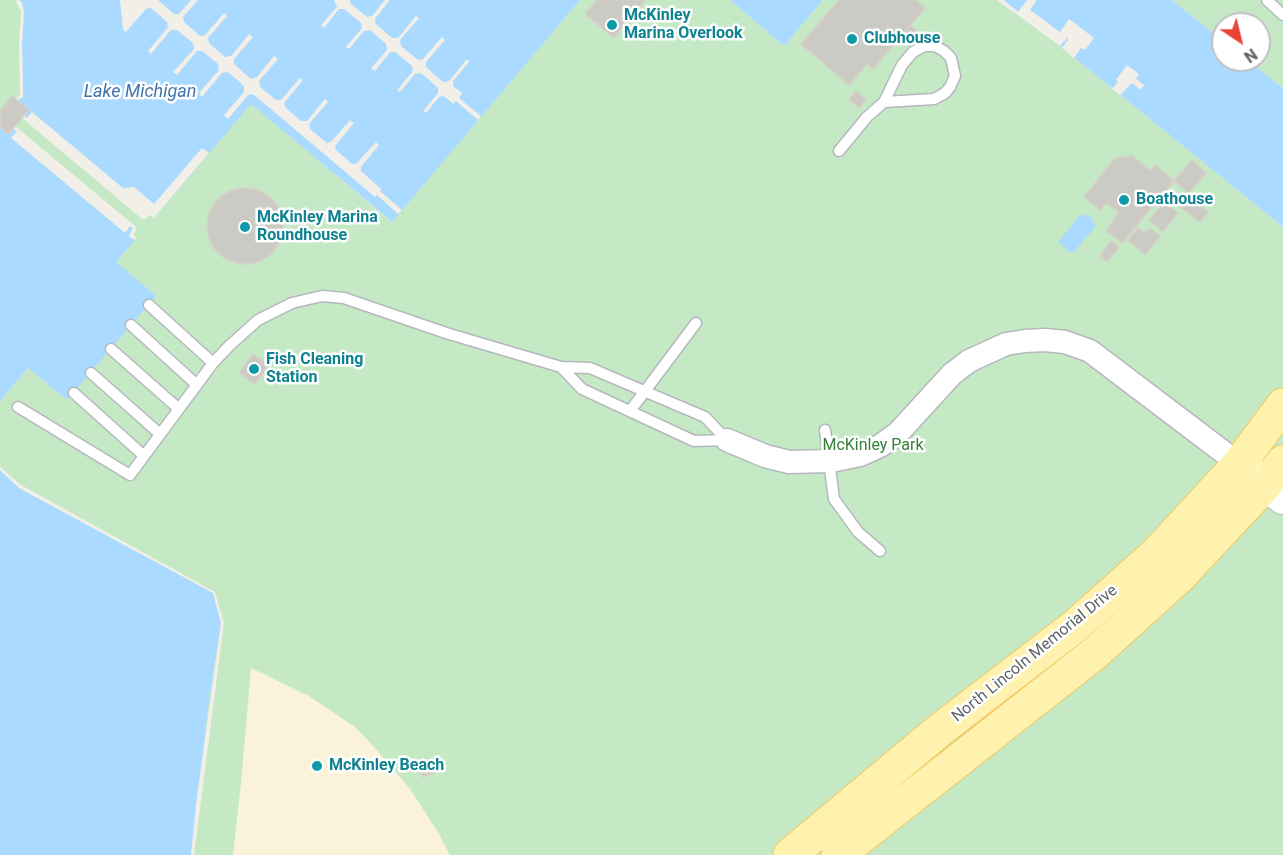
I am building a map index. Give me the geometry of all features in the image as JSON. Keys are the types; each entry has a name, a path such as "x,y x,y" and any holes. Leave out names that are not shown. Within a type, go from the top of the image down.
{"main road":[{"name":"North Lincoln Memorial Drive","path":"790,855 941,729 1075,626 1157,553 1239,464 1283,405"},
{"name":"North Lincoln Memorial Drive","path":"838,855 1095,653 1179,577 1277,482"}],"street":[{"path":"727,440 765,456 789,462 831,461 860,455 880,446 898,433 952,374 969,361 1006,344 1025,340 1045,340 1065,342 1090,351 1239,464 1277,482"}],"lane":[{"path":"1267,0 1283,15"},
{"path":"839,150 867,117 884,102 902,65 913,52 924,46 935,46 951,58 955,76 945,93 934,99 884,102"},
{"path":"18,407 130,475 213,363 229,346 258,320 292,303 322,296 344,298 446,333 561,368 590,368 705,417 727,440"},
{"path":"149,305 213,363"},
{"path":"630,411 696,323"},
{"path":"131,325 197,385"},
{"path":"111,349 179,408"},
{"path":"561,368 582,389 694,441 727,440"},
{"path":"91,373 160,434"},
{"path":"74,393 143,455"},
{"path":"825,430 831,461 834,499 858,532 880,550"}],"green space":[{"name":"McKinley Park","path":"0,0 18,0 24,12 23,97 29,110 24,116 144,216 251,103 391,222 580,0 730,0 784,46 823,0 997,0 1060,46 1283,227 1283,855 191,855 196,804 19,488 0,470 0,401 28,368 67,400 116,262 134,241 129,236 133,228 13,128 0,127"},
{"path":"1172,0 1283,0 1283,88 1262,72 1271,72 1271,12 1211,12 1211,31"}],"sand":[{"name":"McKinley Beach","path":"251,668 309,696 355,727 410,789 450,855 233,855"}],"water":[{"name":"Lake Michigan","path":"18,0 580,0 392,222 251,104 156,216 149,211 144,216 24,116 18,100 23,97 24,12 21,1"},
{"path":"730,0 823,0 784,46"},
{"path":"997,0 1172,0 1211,31 1211,72 1262,72 1283,88 1283,227 1060,46"},
{"path":"0,127 13,128 134,229 129,236 135,240 116,262 156,296 67,400 28,368 0,401"},
{"path":"1081,214 1085,217 1087,214 1094,220 1092,222 1096,226 1072,254 1058,242"},
{"path":"0,470 19,488 213,593 221,623 209,700 191,855 0,855"}],"pier":[{"path":"15,0 21,1 24,12 23,97 18,100 29,110 24,116 27,118 32,112 123,188 134,187 154,204 202,148 209,153 154,218 150,215 142,219 22,118 15,100 20,95 21,12"},
{"path":"120,0 158,0 174,14 179,14 191,0 198,0 183,17 184,22 200,36 205,35 224,13 227,16 208,38 209,43 225,57 231,56 249,34 253,37 234,59 234,64 251,79 257,77 274,56 278,59 259,81 260,87 276,100 281,100 300,78 303,80 284,103 285,107 301,121 307,121 325,99 328,102 309,124 310,129 327,143 331,142 350,120 354,123 335,146 336,150 352,164 357,163 376,142 379,145 361,167 361,171 402,210 398,214 377,195 375,197 253,94 248,95 228,119 224,115 244,92 244,86 228,72 222,73 202,97 199,93 219,70 218,64 202,51 197,51 177,75 173,72 194,49 193,43 177,30 171,30 151,54 148,51 168,27 167,22 151,8 146,9 126,32 123,30"},
{"path":"334,0 350,0 350,3 367,17 372,16 385,0 390,0 375,19 375,23 392,38 398,38 416,16 419,18 400,40 401,46 418,60 423,59 442,37 445,40 426,62 426,67 443,82 449,81 467,59 469,62 453,81 453,86 462,93 459,98 481,116 478,120 456,101 453,104 444,96 439,97 426,113 423,111 438,93 438,88 421,73 415,74 400,92 397,90 413,71 412,66 395,52 390,52 375,71 371,68 387,50 386,44 370,30 364,31 349,49 346,47 362,28 361,23 344,9 339,9 324,28 321,25 337,7"},
{"path":"997,0 1004,0 1018,12 1027,0 1037,0 1030,10 1060,32 1069,19 1094,38 1085,50 1081,48 1074,58 1062,48 1067,38 1060,46"},
{"path":"1127,65 1139,74 1136,79 1144,85 1141,90 1132,83 1120,95 1112,89"},
{"path":"0,124 15,126 135,226 136,230 133,235 137,238 135,240 129,236 133,228 130,226 125,233 11,138 17,131 13,128 8,134 0,127"},
{"path":"0,467 21,485 215,592 224,623 194,855 191,855 196,804 221,623 213,593 19,488 0,470"}],"building":[{"name":"McKinley Marina Overlook","path":"597,0 645,0 614,38 585,14"},
{"name":"Clubhouse","path":"839,0 916,0 925,8 873,69 867,64 849,85 801,44"},
{"path":"910,25 925,38 918,46 903,34"},
{"path":"856,91 866,99 859,108 849,99"},
{"path":"12,96 29,110 8,134 0,127 0,111"},
{"name":"Boathouse","path":"1132,156 1151,171 1155,165 1174,181 1122,243 1106,231 1119,212 1106,203 1100,210 1084,197 1115,158"},
{"path":"1192,160 1206,173 1189,193 1174,181"},
{"name":"McKinley Marina Roundhouse","path":"245,188 259,191 272,199 280,212 283,226 280,240 272,253 259,261 245,264 231,261 218,253 210,240 207,226 210,212 218,199 231,191"},
{"path":"1189,197 1208,212 1200,222 1180,207"},
{"path":"1164,202 1178,213 1163,232 1149,220"},
{"path":"1138,228 1145,233 1150,228 1160,236 1145,255 1128,240"},
{"path":"1111,241 1119,247 1107,262 1100,256"},
{"name":"Fish Cleaning Station","path":"253,354 269,365 255,384 239,373"},
{"path":"429,758 434,773 422,777 417,762"}],"place":[{"name":"McKinley Marina Overlook","path":"612,25"},
{"name":"Clubhouse","path":"852,39"},
{"name":"Boathouse","path":"1124,200"},
{"name":"McKinley Marina Roundhouse","path":"245,227"},
{"name":"Fish Cleaning Station","path":"254,369"},
{"name":"McKinley Beach","path":"317,766"}]}
